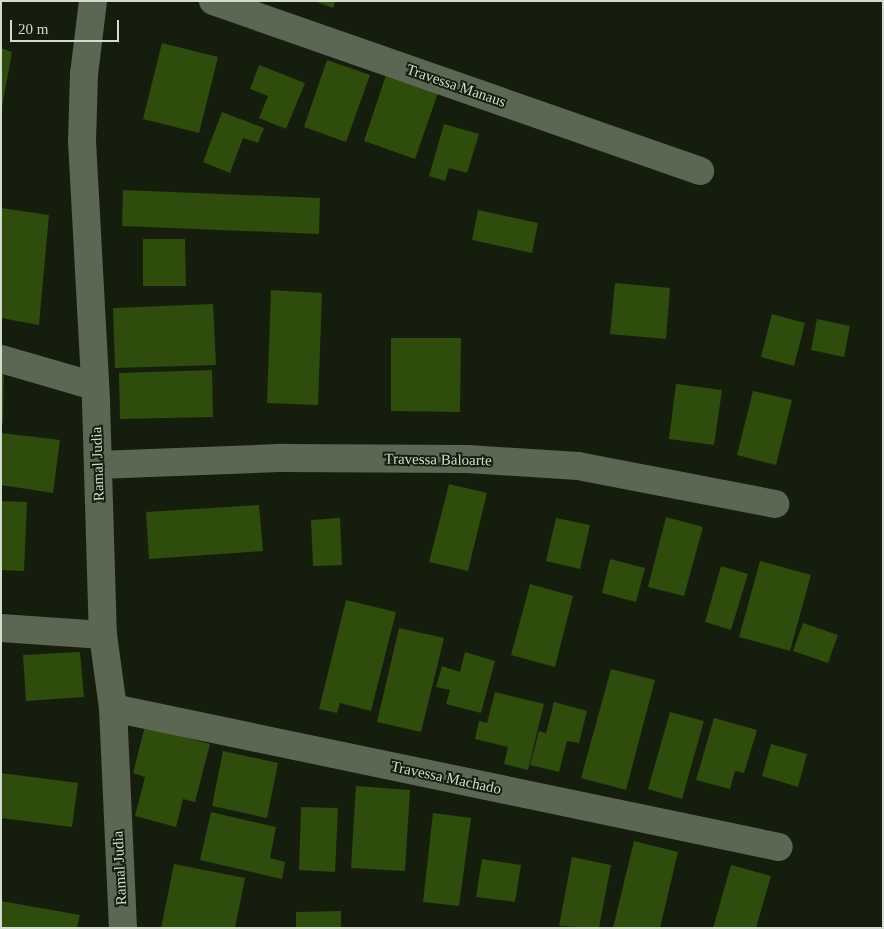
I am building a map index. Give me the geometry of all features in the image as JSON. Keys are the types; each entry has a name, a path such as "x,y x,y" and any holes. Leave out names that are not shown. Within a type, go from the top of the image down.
{"street":[{"name":"Ramal Judia","path":"93,1 84,74 82,141 98,466 103,635 113,708 123,928"},
{"name":"Travessa Manaus","path":"213,1 700,172"},
{"path":"1,359 94,386"},
{"name":"Travessa Baloarte","path":"98,466 284,458 467,459 578,466 775,504"},
{"path":"1,628 103,635"},
{"name":"Travessa Machado","path":"113,708 779,847"}],"building":[{"path":"314,1 335,1 333,8"},
{"path":"162,43 218,57 199,133 143,119"},
{"path":"1,48 12,52 2,107 1,107"},
{"path":"327,60 370,75 346,142 304,127"},
{"path":"259,65 305,83 286,129 259,118 268,96 250,89"},
{"path":"388,69 440,87 415,159 364,141"},
{"path":"222,112 264,128 258,143 243,138 230,173 203,162"},
{"path":"444,124 479,134 467,173 449,168 445,181 429,176"},
{"path":"123,190 320,198 319,234 122,226"},
{"path":"1,208 49,215 39,325 1,318"},
{"path":"478,210 538,223 532,253 472,240"},
{"path":"143,239 185,239 186,286 143,286"},
{"path":"615,283 670,288 666,339 610,334"},
{"path":"271,290 322,293 318,405 267,403"},
{"path":"213,304 216,365 115,368 113,308"},
{"path":"772,314 805,323 794,366 761,357"},
{"path":"817,319 850,326 844,357 811,350"},
{"path":"391,338 461,338 460,412 391,411"},
{"path":"1,368 4,368 3,423 1,423"},
{"path":"212,370 213,417 120,419 119,373"},
{"path":"676,384 722,390 714,445 669,439"},
{"path":"753,391 792,400 776,465 737,455"},
{"path":"1,433 60,440 53,493 1,485"},
{"path":"449,484 487,493 468,571 429,562"},
{"path":"1,501 27,502 24,571 1,570"},
{"path":"259,505 263,551 149,559 146,512"},
{"path":"666,517 703,527 684,596 648,587"},
{"path":"340,518 342,565 313,566 311,520"},
{"path":"556,518 590,525 580,569 546,561"},
{"path":"610,559 645,568 636,602 602,593"},
{"path":"760,561 811,575 790,651 739,637"},
{"path":"721,566 748,574 731,630 705,622"},
{"path":"530,584 573,596 555,667 511,655"},
{"path":"346,600 396,612 371,711 340,703 337,713 319,709"},
{"path":"803,623 838,635 828,663 793,651"},
{"path":"399,628 444,638 421,732 377,722"},
{"path":"80,652 84,697 26,701 23,655"},
{"path":"465,652 495,661 481,713 446,704 450,690 436,687 442,666 460,672"},
{"path":"611,669 655,680 626,790 581,778"},
{"path":"495,692 544,704 528,770 504,764 508,747 475,739 479,721 487,723"},
{"path":"554,702 587,711 579,743 567,741 559,772 530,765 539,731 546,733"},
{"path":"670,712 704,721 682,799 648,789"},
{"path":"714,718 757,730 744,773 735,771 730,789 696,780"},
{"path":"145,726 210,744 195,802 183,799 176,827 135,816 145,777 133,773"},
{"path":"771,744 807,754 798,787 762,776"},
{"path":"223,751 278,763 267,818 212,806"},
{"path":"1,773 78,783 72,827 1,818"},
{"path":"356,786 410,790 405,871 351,868"},
{"path":"301,807 338,808 335,872 299,870"},
{"path":"211,812 276,827 270,858 285,862 282,879 200,860"},
{"path":"433,813 471,818 459,906 423,902"},
{"path":"634,841 678,852 660,928 613,928"},
{"path":"572,857 611,865 599,928 559,926"},
{"path":"482,859 521,865 515,902 476,897"},
{"path":"174,864 245,878 235,928 161,928"},
{"path":"731,865 771,876 756,928 713,928"},
{"path":"1,901 80,915 77,928 1,928"},
{"path":"341,911 341,928 296,928 296,912"}]}
